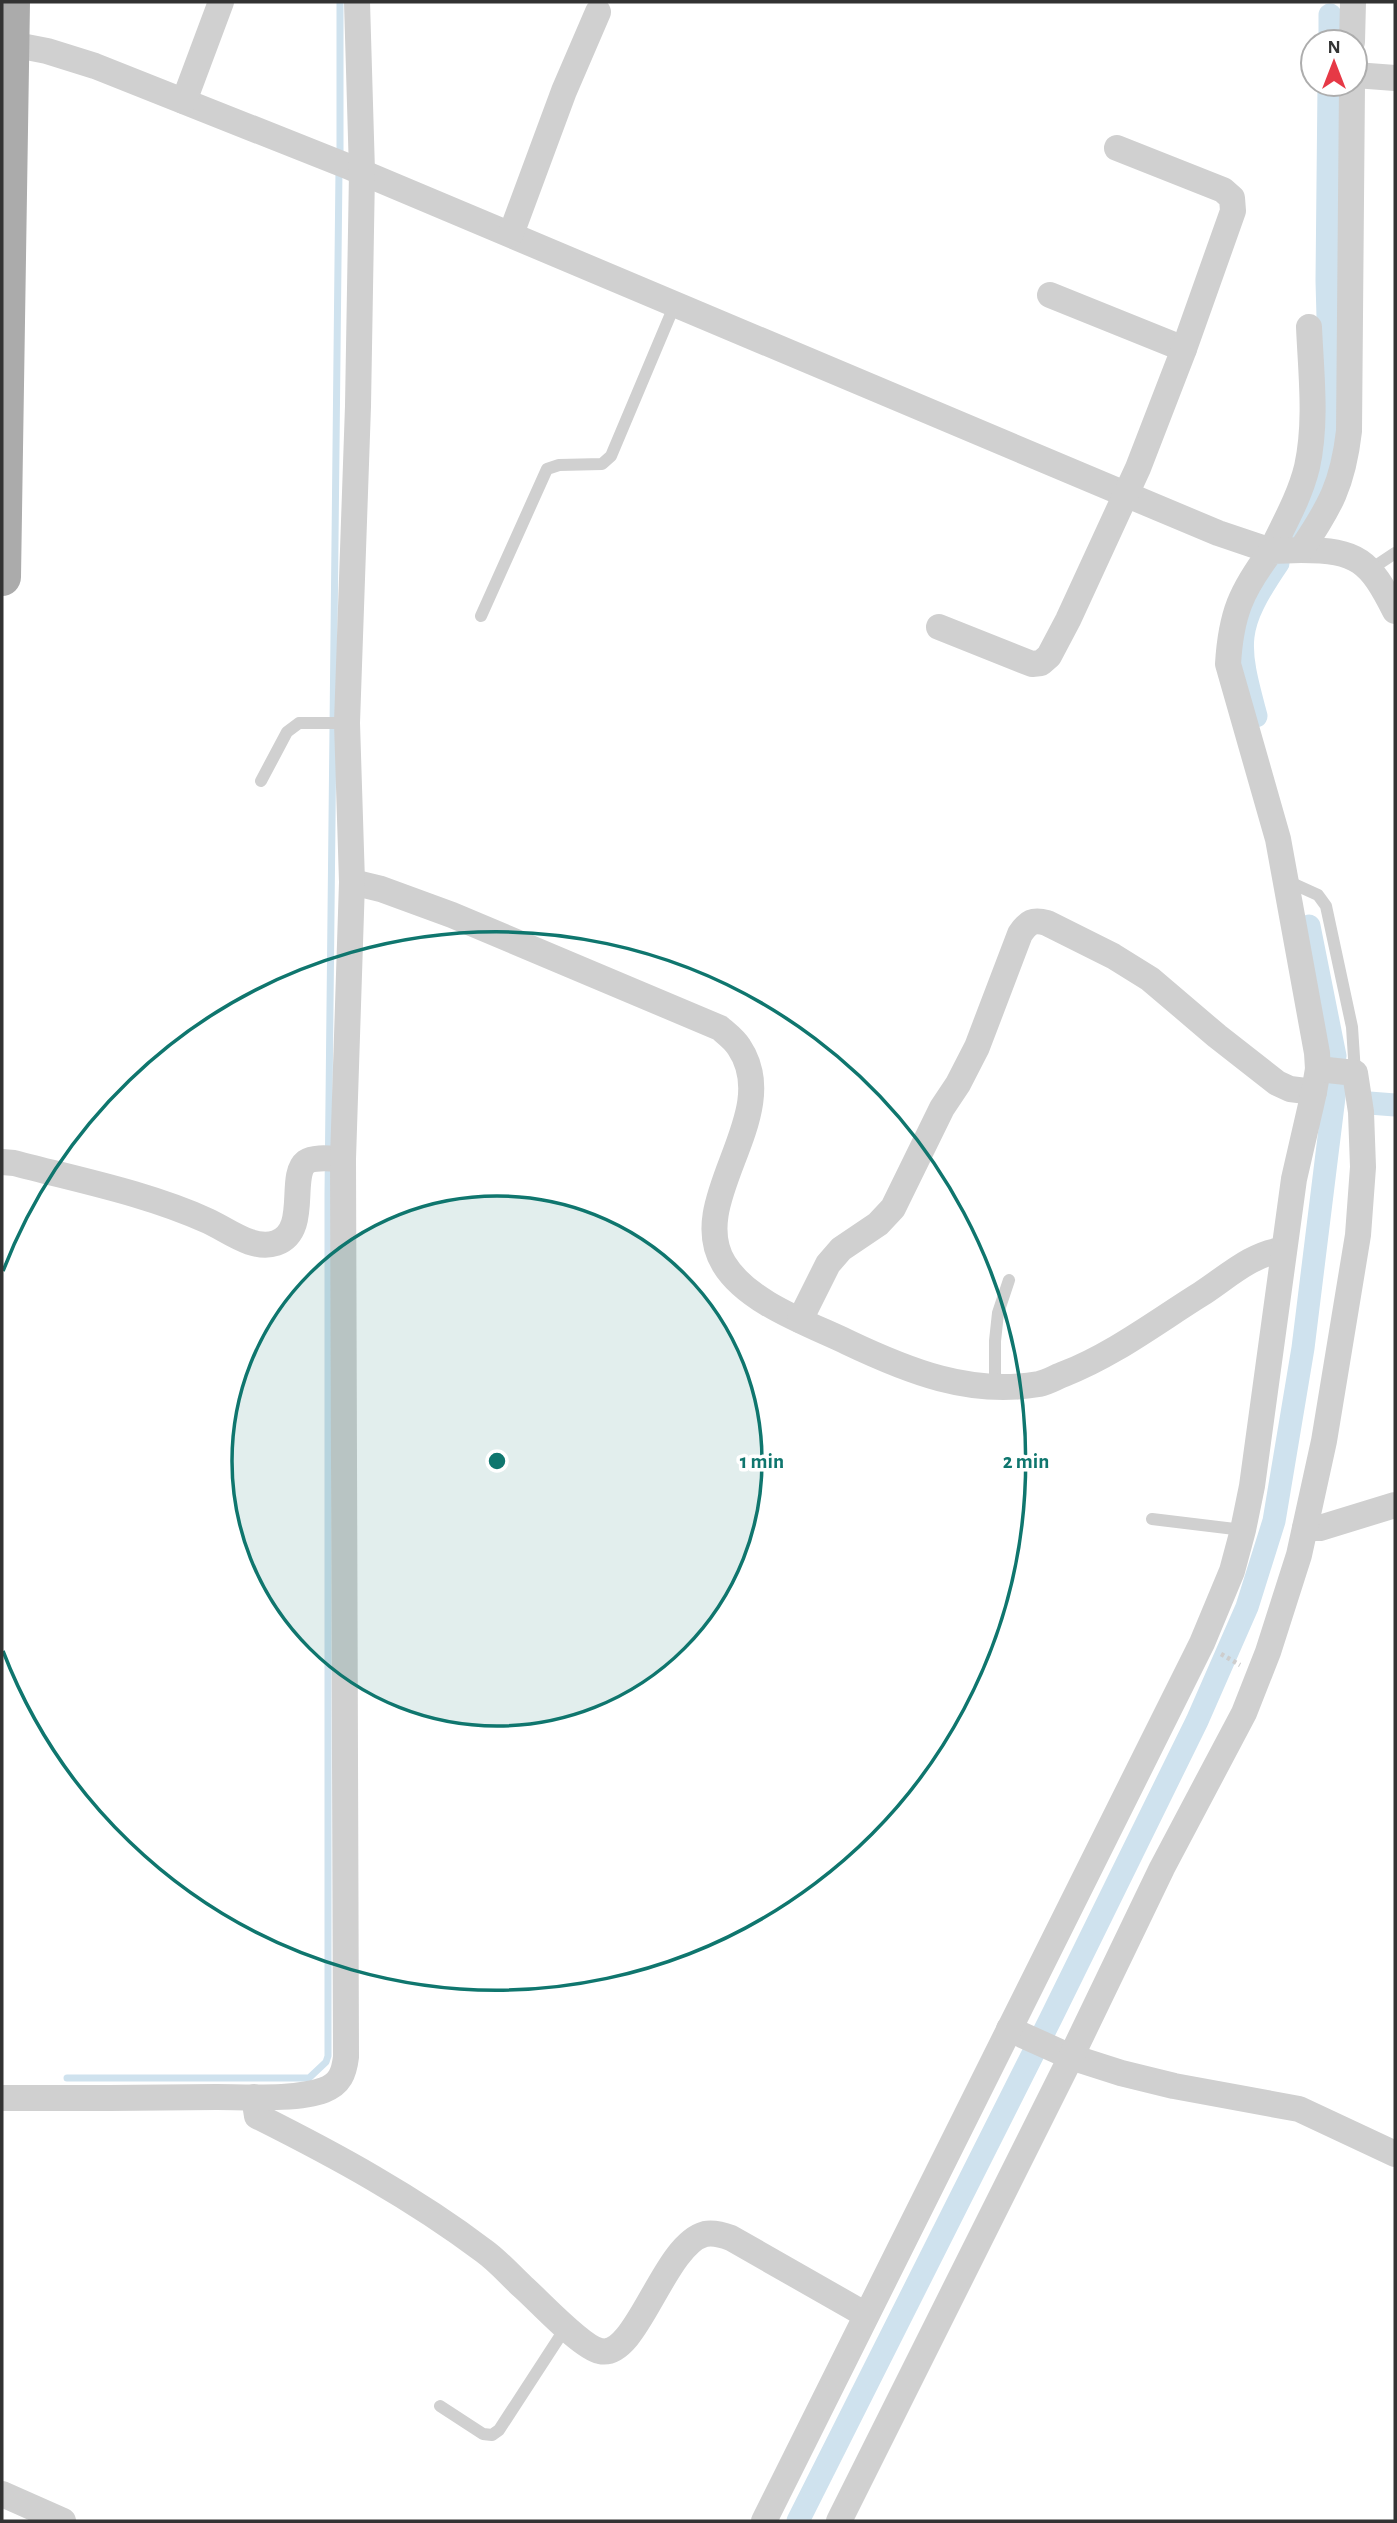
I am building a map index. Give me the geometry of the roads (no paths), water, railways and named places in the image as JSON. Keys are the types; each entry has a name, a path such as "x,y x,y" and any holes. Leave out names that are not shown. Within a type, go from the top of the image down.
{"main road":[{"path":"2,577 5,155 11,2"}],"street":[{"path":"184,101 221,2"},
{"path":"2,2098 254,2097 309,2094 325,2090 339,2081 346,2057 331,1159 352,882 344,723 357,420 344,165 357,2"},
{"path":"1352,28 1353,2"},
{"path":"511,234 598,12"},
{"path":"11,44 47,51 184,101 344,165 1219,533 1271,551 1331,550 1357,558 1378,577 1395,611"},
{"path":"1369,76 1395,78"},
{"path":"1300,550 1329,508 1346,457 1349,431 1352,98"},
{"path":"939,627 1032,664 1041,663 1049,656 1151,438 1233,211 1232,198 1223,190 1117,148"},
{"path":"1050,295 1184,349"},
{"path":"764,2521 866,2315 1014,2031 1202,1643 1232,1571 1243,1530 1252,1486 1294,1179 1316,1081 1317,1053 1278,839 1228,664 1231,632 1243,590 1271,551 1299,491 1307,467 1312,433 1309,327"},
{"path":"352,882 381,889 452,915 720,1028 739,1045 749,1065 753,1090 749,1111 717,1205 715,1228 718,1255 730,1275 755,1295 800,1320 900,1367 951,1383 995,1387 1041,1384 1081,1367 1214,1286 1252,1259 1283,1250"},
{"path":"800,1320 828,1264 841,1249 878,1224 892,1208 942,1108 977,1047 1020,934 1027,923 1035,920 1047,923 1113,956 1150,979 1217,1037 1290,1089 1355,1073 1361,1112 1361,1210 1340,1348 1305,1528 1268,1653 1244,1713 1162,1868 839,2521"},
{"path":"2,1162 122,1191 206,1220 251,1243 263,1245 282,1241 290,1232 295,1220 301,1171 305,1163 331,1159"},
{"path":"1305,1528 1320,1528 1395,1505"},
{"path":"1014,2031 1068,2056 1121,2073 1174,2086 1299,2109 1395,2154"},
{"path":"254,2097 257,2116 400,2194 486,2252 566,2327 600,2351 611,2351 626,2340 679,2255 705,2234 719,2234 731,2238 866,2315"},
{"path":"2,2494 63,2521"}],"lane":[{"path":"481,616 547,469 559,465 602,464 611,456 676,303"},
{"path":"1371,569 1395,553"},
{"path":"261,781 286,732 299,723 344,723"},
{"path":"1285,880 1318,895 1326,905 1352,1027 1355,1073"},
{"path":"995,1387 998,1313 1009,1280"},
{"path":"1152,1519 1243,1530"},
{"path":"440,2406 483,2434 492,2435 499,2430 566,2327"}],"waterway":[{"path":"340,2 340,157"},
{"path":"1330,15 1330,28"},
{"path":"1293,542 1317,495 1326,469 1331,427 1327,281 1329,98"},
{"path":"67,2078 309,2078 326,2062 328,2056 328,1194 339,169"},
{"path":"1256,716 1245,670 1243,636 1253,604 1278,563"},
{"path":"1309,926 1335,1056"},
{"path":"798,2521 1197,1721 1247,1607 1274,1521 1303,1348 1335,1089"},
{"path":"1369,1103 1395,1105"}]}
